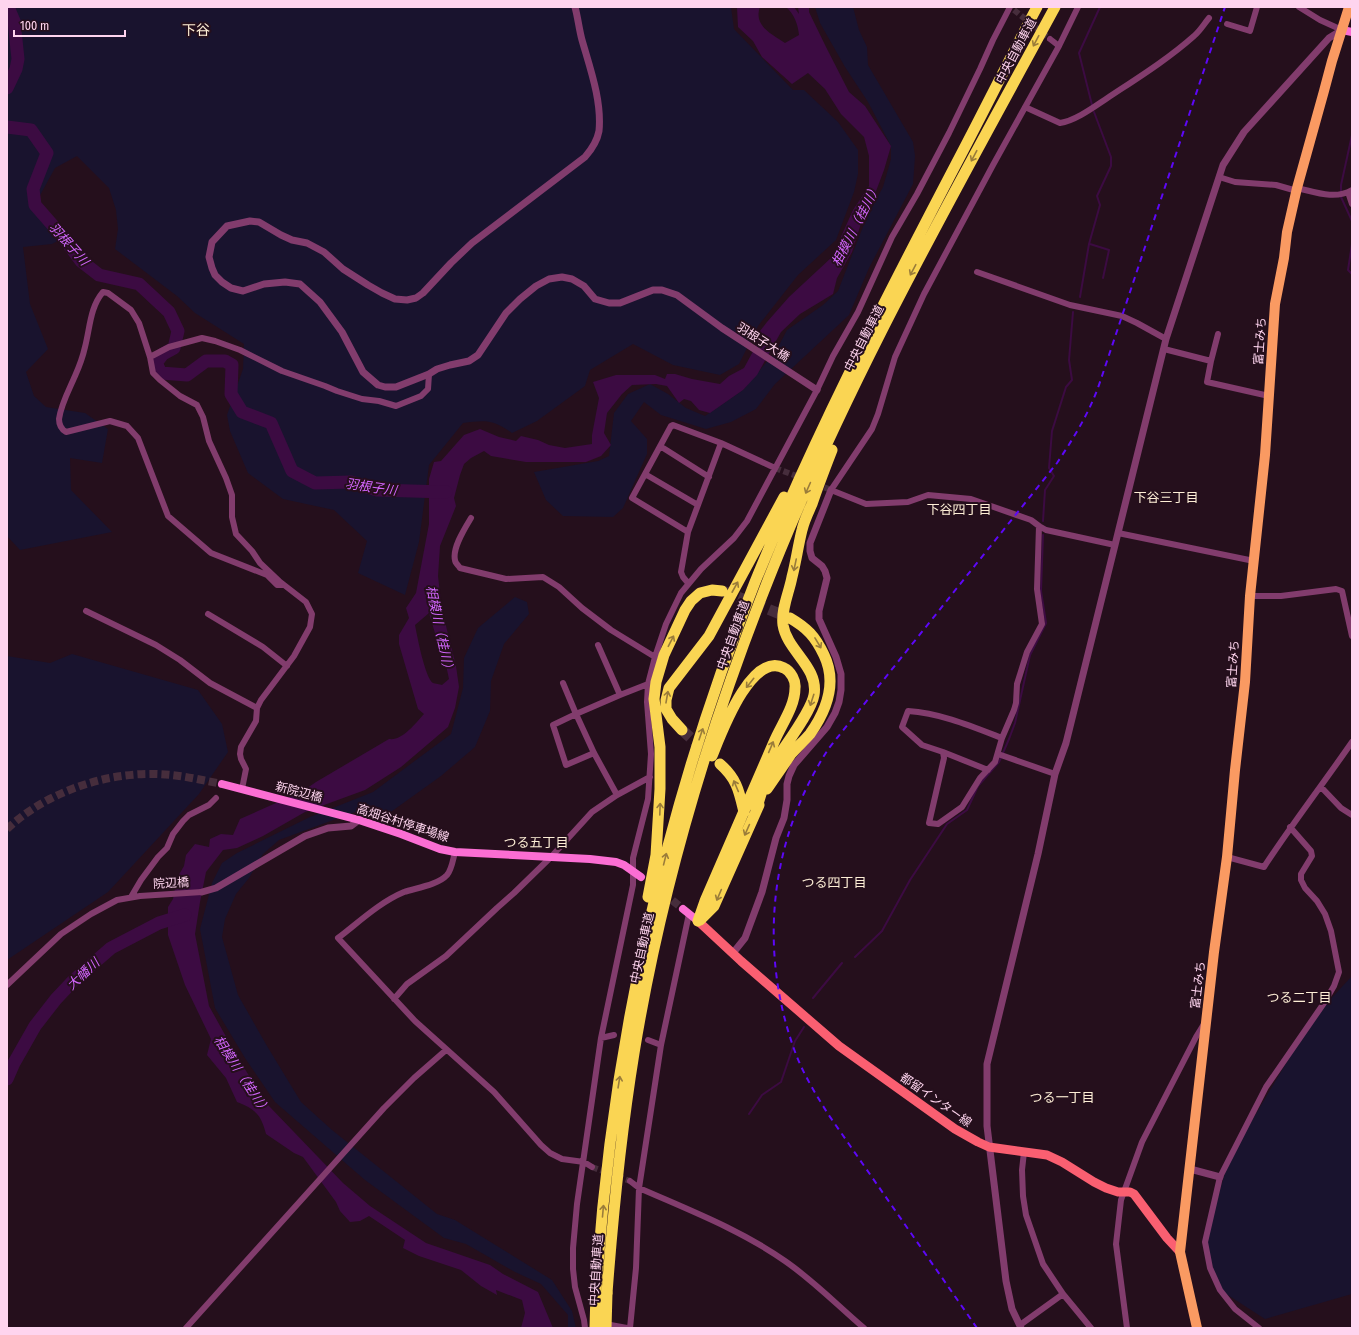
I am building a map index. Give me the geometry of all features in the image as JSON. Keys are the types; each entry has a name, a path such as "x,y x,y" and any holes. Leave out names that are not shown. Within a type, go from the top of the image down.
{"highway":[{"name":"中央自動車道","path":"606,1328 599,1251 611,1134 630,1014 643,950 665,858 700,738 754,584 826,420 898,276 1037,7"},
{"name":"中央自動車道","path":"595,1328 602,1293 634,1053 654,951 675,860 710,741 738,659 765,587 836,425 868,359 908,280 1055,7"},
{"name":"富士みち","path":"1197,1328 1180,1252 1206,1021 1227,857 1245,682 1250,596 1262,486 1275,304 1284,258 1287,232 1297,190 1332,60 1349,7"},
{"path":"756,811 763,785 769,772 804,718 814,698 814,682 807,666 793,648 785,633 783,624 784,613 802,529 868,359"},
{"path":"682,730 672,719 666,709 666,700 669,688 709,636 826,420"},
{"path":"630,1014 656,855 661,767 654,699 656,682 664,655 685,610 691,601 700,593 712,590 722,591"},
{"path":"698,921 714,906 767,789 785,763 809,735 825,708 829,695 831,672 819,644 812,633 790,618"},
{"path":"675,860 699,796 708,766 727,720 744,690 757,674 766,667 772,665 788,670 796,687 793,700 705,901 698,921"},
{"path":"720,764 735,781 744,812"}],"main road":[{"path":"1342,30 1352,32"},
{"path":"222,784 245,790"},
{"name":"新院辺橋","path":"245,790 345,816"},
{"name":"高畑谷村停車場線","path":"345,816 401,834 440,850 616,862 641,877"},
{"path":"686,911 698,921"},
{"name":"都留インター線","path":"698,921 839,1046 955,1129 989,1147 1047,1155 1062,1162 1094,1182 1113,1190 1130,1192 1134,1194 1167,1238 1180,1252"}],"street":[{"name":"羽根子大橋","path":"575,7 594,84 598,117 598,131 594,147 585,158 472,243 423,293 416,298 406,300 395,298 368,285 343,269 324,252 307,243 292,240 281,235 260,222 250,221 227,226 212,242 209,257 215,275 231,288 243,291 264,284 285,282 300,284 309,290 320,302 342,332 363,372 378,385 385,387 396,387 450,364 469,361 478,355 506,313 536,286 549,279 562,278 572,279 584,286 595,299 609,303 620,303 653,290 662,290 677,295 722,328 817,390"},
{"path":"733,952 745,938 762,892 776,838 784,818 789,776 794,766 827,727 839,702 841,674 836,657 819,619 818,611 827,578 825,571 812,558 810,544 831,490 872,429 895,357 928,288 1059,46 1078,7"},
{"path":"1227,24 1250,31 1257,7"},
{"path":"1299,7 1320,20 1342,30"},
{"path":"585,1328 575,1287 573,1269 573,1248 577,1204 601,1038 632,892 633,858 648,799 651,754 647,702 648,684 655,657 666,624 681,593 701,569 734,538 747,521 817,390 833,356 858,312 892,236 917,194 949,133 993,40 1012,8"},
{"path":"1025,107 1060,123 1065,123 1088,111 1165,59 1194,36 1204,26 1209,18"},
{"path":"1063,1294 1021,1327 1012,1309 1006,1281 989,1147 987,1118 987,1064 1038,854 1055,774 1066,743 1166,339 1219,177 1223,166 1244,132 1329,38 1342,30"},
{"path":"1050,39 1059,46"},
{"path":"1219,177 1235,182 1276,185 1330,195 1350,191 1352,204"},
{"path":"977,272 1063,303 1122,316 1166,339"},
{"path":"245,790 246,769 241,759 241,747 256,720 256,708 260,700 294,656 310,627 312,614 306,602 283,585 260,563 252,551 236,534 232,518 232,495 209,440 203,417 197,405 180,396 153,373 150,357 139,323 131,310 108,293 104,292 94,307 85,348 76,375 61,410 59,421 62,429 66,432 110,421 127,426 138,438 168,516 211,553 257,570 267,575 277,585 283,585"},
{"path":"1218,334 1207,382 1269,396"},
{"path":"150,357 169,347 202,338 240,350 282,371 337,391 362,399 379,401 396,406 421,396 428,389 429,374"},
{"path":"1164,350 1211,361"},
{"path":"688,532 632,498 671,426 673,425 721,443 775,468"},
{"path":"688,583 681,572 688,532 721,443"},
{"path":"660,446 709,477"},
{"path":"645,474 698,505"},
{"path":"831,490 866,504 908,502 928,495 971,499 1031,520 1046,530 1114,545"},
{"path":"471,518 462,533 456,548 454,559 460,568 506,579 543,577 559,587 582,608 611,630 655,657"},
{"path":"943,752 944,758 929,823 938,824 962,807 980,778 995,762 998,754 1002,738 1016,703 1017,684 1027,652 1042,624 1037,589 1039,526"},
{"path":"1118,533 1254,562"},
{"path":"1250,596 1281,596 1336,589 1342,591 1352,636"},
{"path":"86,611 156,645 180,660 210,684 256,708"},
{"path":"208,614 263,647 287,666"},
{"path":"598,645 620,695"},
{"path":"563,683 594,753 617,795"},
{"path":"594,753 566,764 553,725 648,684"},
{"path":"988,770 922,745 902,727 908,711 924,712 966,724 1002,738"},
{"path":"1227,857 1264,867 1290,827 1352,742"},
{"path":"998,754 1055,774"},
{"path":"394,999 407,984 454,949 514,893 551,857 592,812 617,795 650,776"},
{"path":"1320,787 1341,808 1352,815"},
{"path":"131,897 141,880 158,857 167,848 173,834 183,821 189,815 209,805 216,798"},
{"path":"202,892 216,888 305,836 328,828 351,826 359,820"},
{"path":"1258,1328 1234,1309 1220,1290 1210,1268 1205,1242 1220,1177 1266,1087 1312,1018 1324,1003 1334,986 1339,972 1331,931 1325,914 1317,901 1305,888 1301,880 1301,874 1312,856 1311,851 1290,827"},
{"path":"455,852 449,870 440,880 404,892 390,900 338,938 415,1022 494,1092 541,1145 550,1153 562,1159 584,1162 592,1168"},
{"name":"院辺橋","path":"7,985 61,934 74,924 117,900 140,896 202,892"},
{"path":"630,1328 636,1268 639,1188 661,1046 686,911"},
{"path":"1127,1328 1116,1244 1121,1200 1145,1136 1196,1037 1206,1021"},
{"path":"601,1038 614,1035"},
{"path":"648,1040 661,1046"},
{"path":"186,1328 384,1108 414,1078 446,1050"},
{"path":"1024,1152 1022,1170 1023,1196 1026,1215 1043,1264 1063,1294 1091,1328"},
{"path":"1190,1169 1220,1177"},
{"path":"630,1181 639,1188 737,1232 769,1251 807,1278 864,1328"},
{"path":"584,1320 627,1328"}],"shaded area":[{"path":"7,7 731,7 734,29 793,90 804,90 838,122 858,150 858,174 854,192 836,240 798,275 758,326 739,364 720,375 673,365 633,344 590,370 585,386 537,421 512,433 494,423 477,421 463,423 429,465 419,542 405,595 358,573 367,541 334,510 283,499 248,473 230,431 227,415 243,369 244,344 195,313 177,296 115,249 118,229 116,210 109,188 77,156 55,168 38,199 61,239 52,244 23,247 30,304 48,349 26,372 34,396 46,407 85,413 108,429 102,463 70,458 71,490 112,532 20,550 7,536"},
{"path":"815,7 853,7 859,30 867,47 868,65 913,142 915,156 913,184 869,268 849,315 775,384 756,409 731,422 706,429 661,415 644,402 631,421 647,439 647,454 623,508 613,517 563,516 546,500 534,472 598,461 609,456 614,413 628,394 650,384 668,394 686,408 705,416 743,390 776,351 787,330 823,305 838,291 866,219 883,187 891,159 891,146 868,102 845,67 820,23"},
{"path":"515,597 527,602 529,614 504,644 491,681 490,711 475,747 441,776 388,814 355,812 279,840 263,854 249,878 236,894 225,919 222,937 238,995 301,1102 332,1130 437,1214 455,1220 552,1280 572,1311 576,1328 568,1328 568,1315 541,1284 515,1272 466,1244 444,1238 365,1180 275,1102 245,1058 215,1008 200,929 212,883 222,863 237,853 310,817 373,792 451,734 463,688 464,658 478,628"},
{"path":"72,654 198,690 222,724 228,752 199,794 108,892 7,960 7,656 50,663"},
{"path":"1352,976 1352,1294 1265,1319 1220,1290 1205,1242 1229,1159 1313,1018"}],"water":[{"name":"相模川（桂川）","path":"737,7 760,7 759,19 761,24 770,33 785,43 799,35 795,20 786,7 794,7 799,14 798,7 809,7 809,12 849,92 865,106 891,146 870,207 863,217 852,252 837,278 833,294 800,314 781,332 757,375 743,390 710,413 699,410 691,401 684,399 679,403 667,386 656,384 632,385 622,394 607,413 604,433 611,445 601,456 586,462 526,462 491,456 484,451 471,458 464,464 454,498 456,506 440,546 438,576 442,610 456,666 459,687 455,708 448,727 401,767 365,790 305,812 263,836 237,848 223,850 206,872 200,902 195,934 209,1006 239,1060 268,1105 343,1183 370,1206 426,1243 490,1265 503,1274 538,1292 553,1328 521,1328 525,1313 522,1300 496,1290 497,1295 481,1286 461,1270 419,1256 403,1248 405,1240 369,1216 360,1221 350,1222 340,1211 336,1202 303,1157 294,1153 266,1134 262,1122 256,1113 237,1102 226,1078 207,1055 211,1039 185,985 168,935 168,907 173,899 177,878 184,866 186,855 195,844 209,847 210,839 221,834 233,835 240,819 303,791 389,739 394,739 403,735 424,714 418,709 399,644 399,635 409,618 406,608 416,593 429,524 429,479 434,462 441,461 464,435 480,429 499,437 516,441 521,436 538,440 549,445 565,448 592,444 592,435 599,398 593,382 616,375 655,375 665,379 667,374 675,374 720,384 729,376 744,368 757,344 760,331 767,322 789,297 832,257 853,210 869,186 869,156 864,137 841,114 825,89 808,73 792,84 762,57 753,41 738,27","holes":["429,613 446,665 449,679 442,685 433,683 427,673 415,625"]}],"waterway":[{"name":"羽根子川","path":"7,88 16,69 18,59 14,21 8,7"},
{"path":"1092,105 1079,53 1100,7"},
{"path":"1080,297 1089,244 1100,205 1097,196 1111,166 1111,157 1094,112"},
{"name":"羽根子川","path":"7,127 31,130 47,153 33,189 35,205 63,237 81,261 99,275 139,284 169,312 178,331 174,348 163,354 156,363 161,373 187,375 206,361 225,361 232,365 231,394 242,412 271,423 292,471 315,483 351,482 377,490 446,492"},
{"path":"1352,135 1341,185 1341,197 1352,221"},
{"path":"1090,244 1109,250 1103,278"},
{"path":"1352,244 1348,270 1352,274"},
{"path":"1043,521 1045,490 1054,476 1049,468 1052,431 1066,387 1072,380 1069,360 1073,312"},
{"path":"855,957 882,931 910,880 947,824 967,810 978,786 999,762 1015,723 1030,655 1046,623 1041,591 1043,535"},
{"name":"大幡川","path":"7,1079 14,1063 35,1026 56,999 73,981 111,948 159,923 185,915"},
{"path":"813,998 842,963"},
{"path":"749,1114 762,1095 781,1082 795,1041 804,1027"}],"tunnel":[{"path":"1014,10 1050,39"},
{"path":"775,468 802,478"},
{"path":"816,484 831,490"},
{"path":"723,591 790,618"},
{"path":"682,730 704,750"},
{"path":"7,829 37,806 54,797 72,789 109,778 127,775 165,774 222,784"},
{"path":"663,893 683,909"},
{"path":"592,1167 630,1181"}],"railway":[{"path":"977,1328 828,1114 797,1058 783,1011 776,972 774,933 776,894 783,856 794,819 809,783 829,748 1057,463 1087,412 1101,379 1225,7"}],"district":[{"name":"下谷","path":"196,30"},
{"name":"下谷三丁目","path":"1166,497"},
{"name":"下谷四丁目","path":"959,509"},
{"name":"つる五丁目","path":"536,842"},
{"name":"つる四丁目","path":"834,882"},
{"name":"つる二丁目","path":"1299,997"},
{"name":"つる一丁目","path":"1062,1097"}]}
